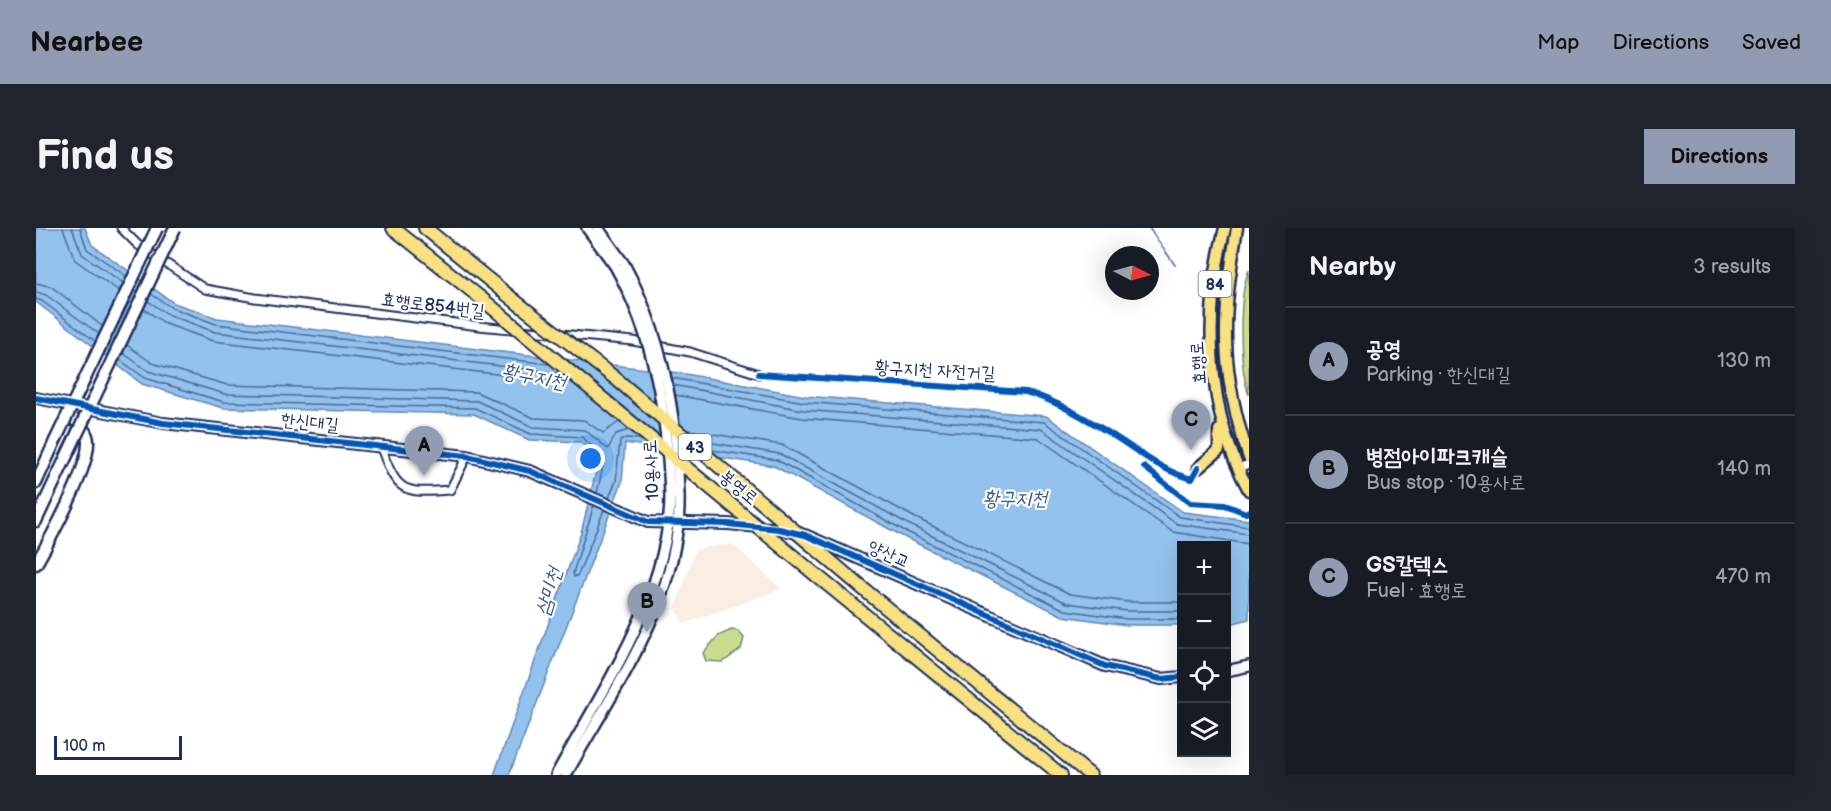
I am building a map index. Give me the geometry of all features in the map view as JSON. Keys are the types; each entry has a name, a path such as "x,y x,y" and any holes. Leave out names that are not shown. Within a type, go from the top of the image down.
{"highway":[{"name":"봉영로","path":"393,228 1061,775"},
{"name":"봉영로","path":"425,228 615,378 867,592 1090,775"},
{"path":"1033,752 1053,775"}],"main road":[{"path":"36,483 157,228"},
{"path":"36,521 175,228"},
{"name":"효행로","path":"1225,228 1215,289 1212,326 1216,390 1236,465 1249,490"},
{"name":"효행로","path":"1237,228 1229,276 1224,346 1237,423 1249,457"},
{"path":"1216,390 1223,398 1230,422 1237,423 1249,434"},
{"path":"36,564 78,476 88,445 83,427 71,417 74,406"},
{"path":"1198,468 1219,450 1218,426 1221,415"}],"street":[{"name":"효행로854번길","path":"121,228 138,245 205,289 255,298 479,326 633,341 690,352 759,374"},
{"name":"10용사로","path":"587,228 620,265"},
{"name":"10용사로","path":"566,775 657,609 671,569 679,525 675,496 671,407 662,355 646,311 598,228"},
{"name":"한신대길","path":"36,398 164,423 467,456 530,471 577,491"},
{"path":"380,445 389,471 403,487 414,493 450,490 467,456"},
{"path":"1236,465 1249,457"},
{"path":"1236,465 1249,464"},
{"name":"양산교","path":"577,491 639,519 679,525 728,524 779,529 805,535 1105,666 1161,679 1177,677"},
{"name":"10용사로","path":"556,775 635,628 658,566 675,496"},
{"path":"658,566 667,563 671,569"},
{"path":"1231,670 1249,666"}],"shaded area":[{"path":"733,544 781,589 684,624 675,608 696,549"}],"green space":[{"path":"1249,270 1249,395 1243,367 1241,332 1243,297"},
{"path":"731,630 738,631 744,638 741,649 723,662 706,661 703,653 718,636"}],"water":[{"name":"황구지천","path":"36,228 85,228 92,245 174,303 217,318 680,373 805,396 1046,416 1183,512 1249,520 1249,619 1231,624 1231,541 1177,541 1177,625 1127,625 1063,616 904,537 774,466 625,443 622,482 509,775 494,775 581,533 599,459 580,442 529,440 474,414 223,408 142,384 36,302"}],"waterway":[{"path":"1149,228 1175,265"}],"cycle path":[{"name":"황구지천 자전거길","path":"759,374 1026,392 1060,405 1181,476 1192,479 1198,468"},
{"path":"36,398 163,423 467,456 530,471 648,522 728,524 779,529 805,535 1105,666 1161,679 1177,677"},
{"path":"1144,467 1190,503 1225,505 1246,513 1249,511"}],"place":[{"name":"GS칼텍스","path":"1191,450"},
{"name":"공영","path":"424,476"},
{"name":"병점아이파크캐슬","path":"647,632"}],"water label":[{"name":"삼미천","path":"548,591"}]}
